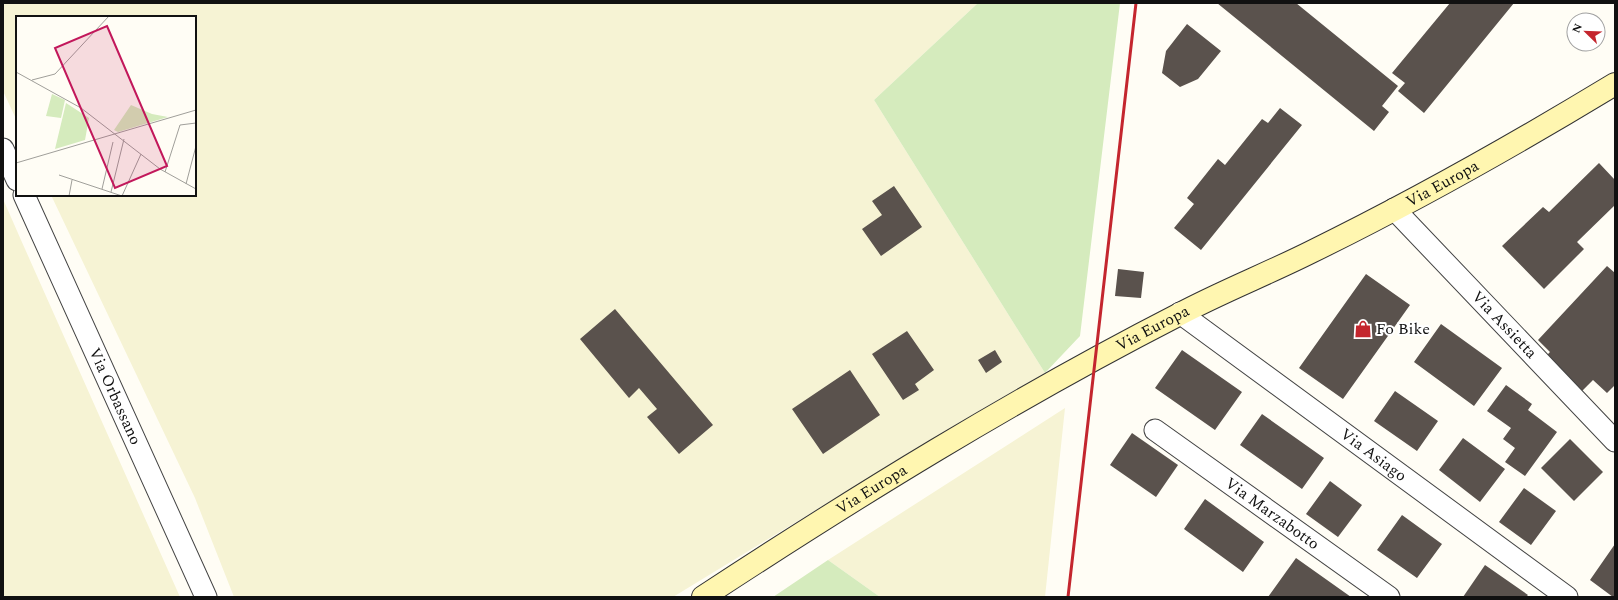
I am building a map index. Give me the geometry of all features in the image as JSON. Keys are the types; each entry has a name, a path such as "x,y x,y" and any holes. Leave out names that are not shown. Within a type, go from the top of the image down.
{"street":[{"name":"Via Europa","path":"703,597 844,505 1096,358 1180,314 1311,252 1394,209 1542,128 1615,84"},
{"path":"3,149 16,178"},
{"name":"Via Orbassano","path":"24,196 206,597"},
{"name":"Via Assietta","path":"1394,209 1615,441"},
{"name":"Via Asiago","path":"1180,314 1567,597"},
{"name":"Via Marzabotto","path":"1155,430 1389,597"}],"shaded area":[{"path":"3,3 978,3 874,100 1045,373 972,415 673,597 234,597 195,498 51,196 196,196 196,16 16,16 16,119 3,91"},
{"path":"3,199 21,240 180,597 3,597"},
{"path":"1065,408 1045,597 880,597 828,560"}],"green space":[{"path":"978,3 1120,3 1080,336 1045,373 874,100"},
{"path":"828,560 880,597 773,597"}],"building":[{"path":"1217,3 1296,3 1398,86 1382,106 1389,112 1374,131"},
{"path":"1450,3 1514,3 1424,113 1398,91 1405,83 1392,73"},
{"path":"1187,24 1221,51 1198,79 1180,87 1162,73 1166,51"},
{"path":"1280,108 1302,125 1201,250 1174,228 1194,204 1187,198 1218,159 1225,165 1262,119 1268,123"},
{"path":"1599,163 1615,180 1615,205 1577,242 1584,249 1544,289 1502,246 1543,207 1549,212"},
{"path":"894,186 922,227 881,256 862,229 882,215 872,201"},
{"path":"1607,266 1615,273 1615,385 1607,393 1593,380 1581,392 1544,358 1550,352 1538,340"},
{"path":"1118,269 1144,272 1141,298 1115,296"},
{"path":"1366,274 1410,305 1343,399 1299,368"},
{"path":"615,309 713,425 679,454 647,417 657,409 639,388 629,398 580,339"},
{"path":"1441,324 1502,368 1474,406 1414,362"},
{"path":"907,331 934,370 915,384 919,390 903,400 872,354"},
{"path":"995,350 1002,362 986,373 978,360"},
{"path":"1182,350 1242,392 1215,430 1155,388"},
{"path":"850,370 880,415 823,454 792,409"},
{"path":"1506,385 1532,404 1528,410 1557,432 1525,476 1505,462 1515,448 1503,439 1511,428 1487,411"},
{"path":"1395,391 1438,421 1417,451 1374,421"},
{"path":"1262,414 1324,458 1302,489 1240,445"},
{"path":"1132,433 1178,465 1156,497 1110,465"},
{"path":"1463,438 1505,469 1480,502 1439,470"},
{"path":"1570,439 1603,472 1574,501 1541,468"},
{"path":"1330,481 1362,505 1338,537 1306,514"},
{"path":"1524,488 1556,511 1531,545 1499,522"},
{"path":"1205,499 1264,542 1243,572 1184,529"},
{"path":"1402,515 1442,544 1417,578 1377,550"},
{"path":"1615,544 1615,597 1613,597 1590,580"},
{"path":"1296,558 1351,597 1268,597"},
{"path":"1485,565 1528,595 1526,597 1463,597"}],"railway":[{"path":"1068,597 1136,3"}],"place":[{"name":"Fo Bike","path":"1363,329"}]}
